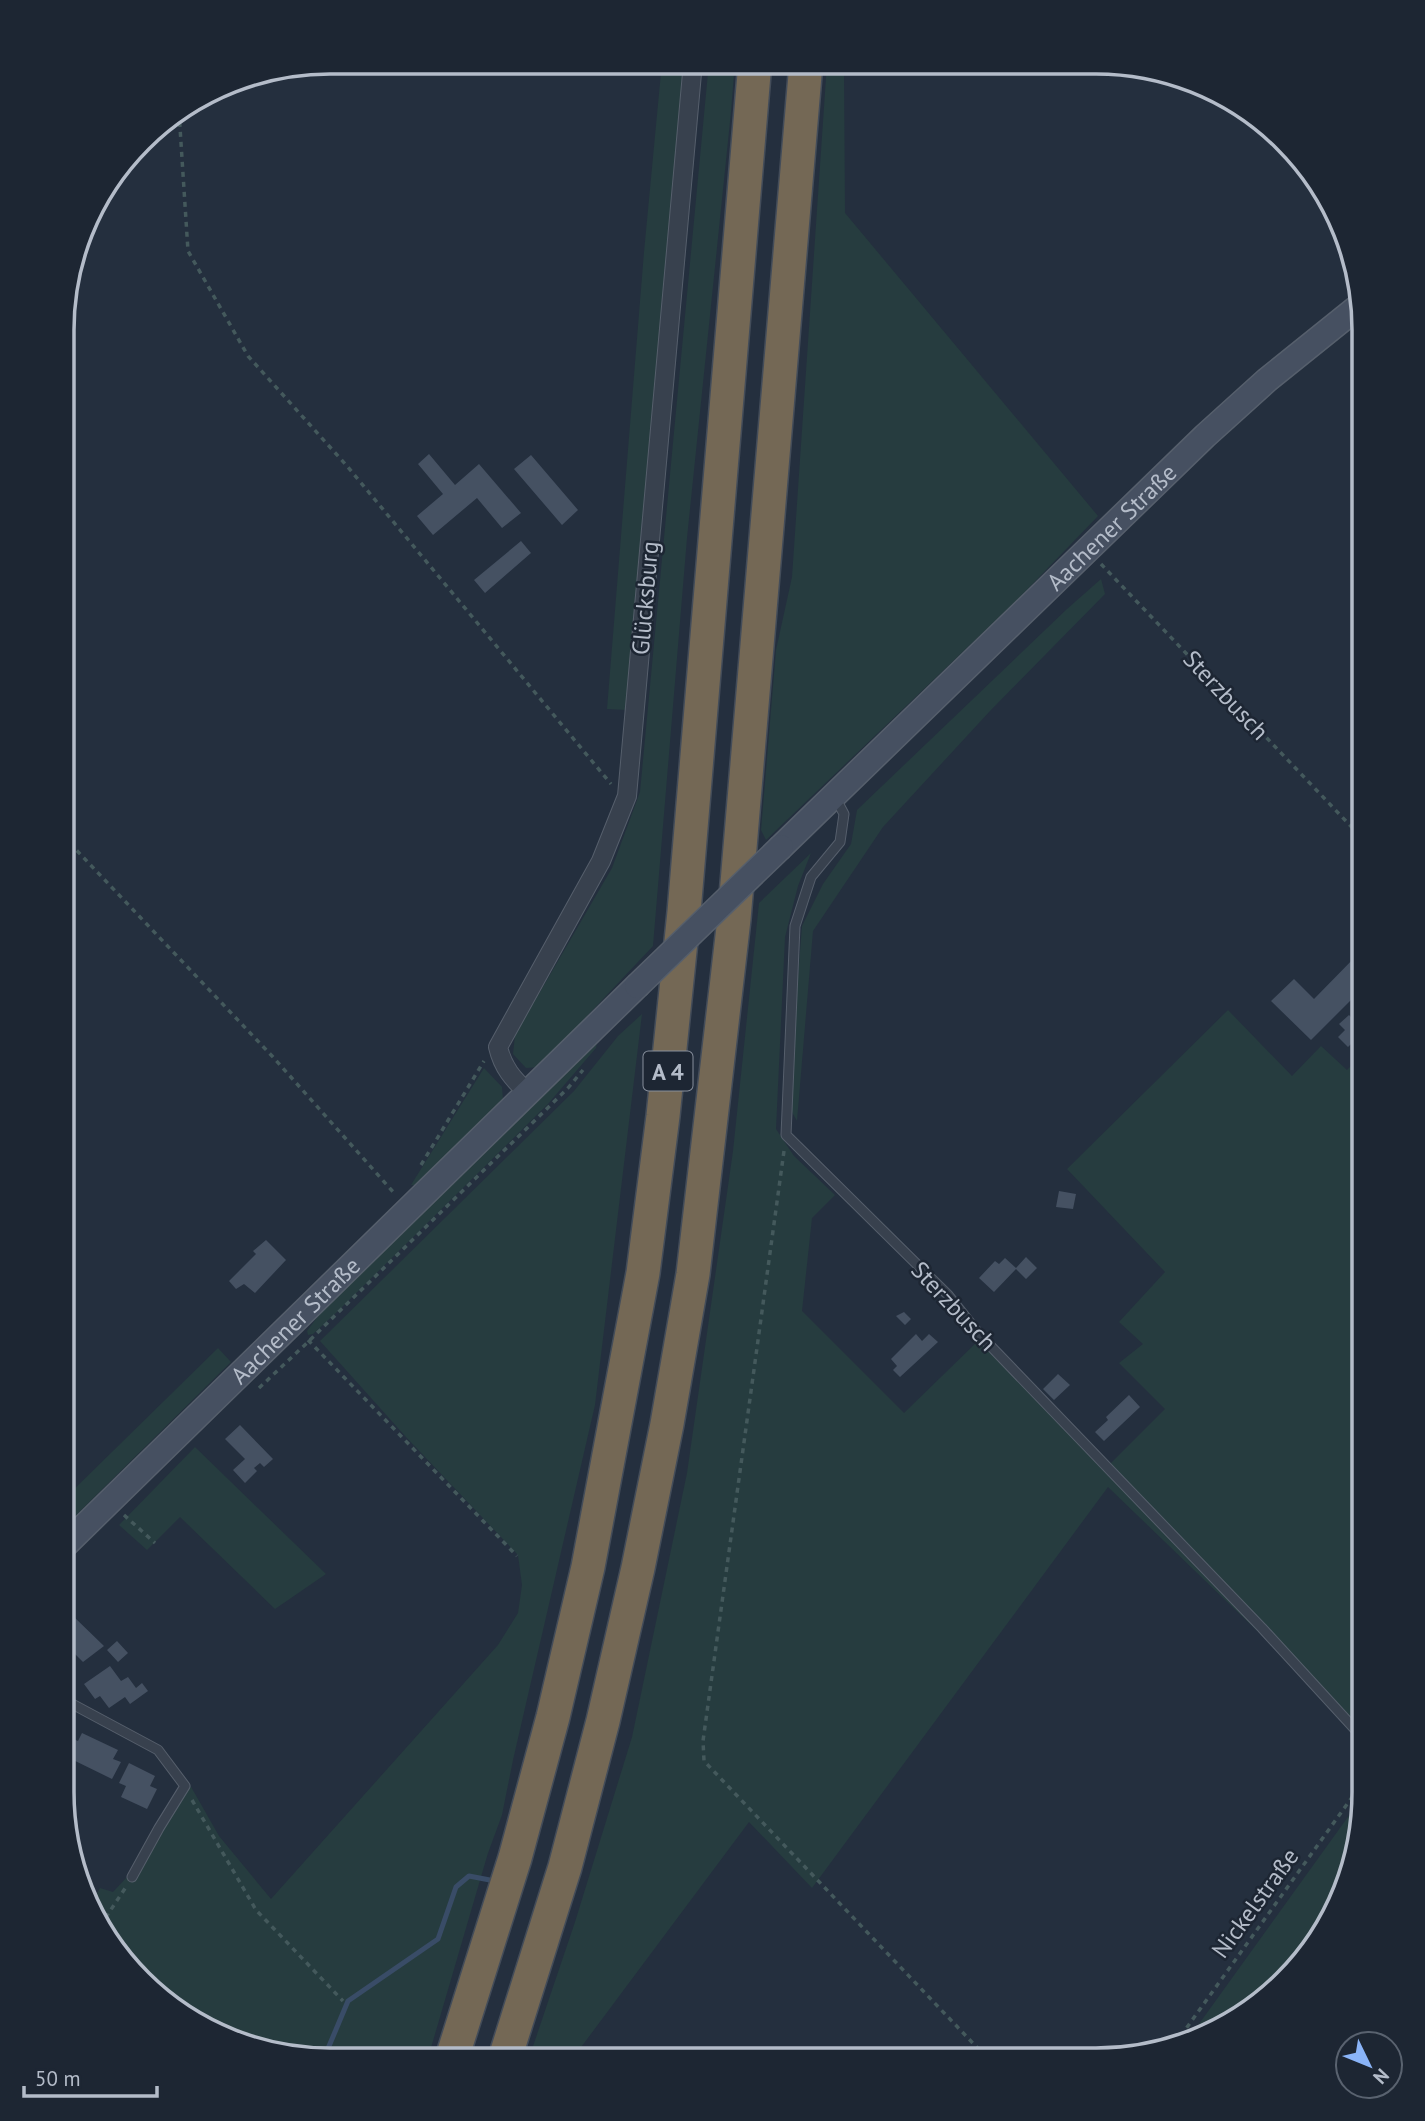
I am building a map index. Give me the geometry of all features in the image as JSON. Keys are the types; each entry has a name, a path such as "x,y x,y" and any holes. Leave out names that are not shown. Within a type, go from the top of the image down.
{"highway":[{"name":"A 4","path":"455,2048 515,1858 553,1717 587,1567 643,1273 663,1116 684,912 754,74"},
{"name":"A 4","path":"508,2048 565,1867 603,1721 667,1424 693,1274 734,919 805,74"}],"main road":[{"name":"Aachener Straße","path":"74,1536 1205,436 1267,380 1351,312"}],"street":[{"name":"Glücksburg","path":"498,1047 601,862 627,796 692,74"},
{"path":"498,1047 502,1062 512,1078 527,1093"}],"lane":[{"path":"786,1135 795,926 811,877 840,842 844,814 835,795"},
{"name":"Sterzbusch","path":"786,1135 948,1295 979,1334 1262,1628 1352,1726"},
{"path":"74,1705 158,1750 185,1786 132,1877"}],"path":[{"path":"180,122 188,251 248,356 347,466 612,785 627,796"},
{"name":"Sterzbusch","path":"1087,550 1352,827"},
{"path":"74,848 273,1058 396,1195 388,1203"},
{"path":"413,1175 422,1165 482,1062 498,1047"},
{"path":"786,1135 703,1741 705,1761 978,2048"},
{"path":"293,1322 517,1556"},
{"path":"109,1502 155,1543"},
{"path":"185,1786 256,1910 343,2001"},
{"name":"Nickelstraße","path":"1184,2032 1352,1798"},
{"path":"106,1917 132,1877"}],"green space":[{"path":"661,74 683,74 627,710 607,709"},
{"path":"708,74 734,74 687,538 653,946 539,1067 526,1068 513,1054 515,1035 612,868 640,792"},
{"path":"826,74 844,74 845,213 1098,516 1019,598 766,840 761,830 776,650 792,577"},
{"path":"1101,579 1105,594 990,711 883,827 813,931 797,1121 788,1105 802,926 823,884 851,844 857,810"},
{"path":"811,853 798,886 785,937 776,1129 794,1156 835,1195 812,1218 802,1311 904,1413 979,1340 1104,1470 1165,1409 1119,1363 1143,1344 1119,1322 1165,1272 1067,1169 1228,1010 1292,1076 1321,1046 1347,1070 1352,1065 1352,1722 1108,1487 812,1888 749,1822 580,2048 532,2048 575,1922 632,1737 687,1473 733,1151 759,903"},
{"path":"642,1014 595,1405 502,1815 488,1853 431,2048 312,2047 279,2043 231,2028 187,2004 148,1973 117,1934 96,1896 100,1888 113,1892 141,1862 159,1828 190,1785 219,1836 271,1899 498,1645 518,1613 522,1585 518,1555 320,1341 574,1091 618,1036"},
{"path":"597,1042 596,1048 548,1104 337,1312 313,1334 308,1335 307,1331 327,1304"},
{"path":"484,1068 502,1087 503,1099 417,1185 411,1185"},
{"path":"218,1348 231,1362 74,1517 74,1489"},
{"path":"195,1447 326,1574 275,1609 180,1517 147,1550 119,1525"},
{"path":"1350,1813 1347,1842 1332,1890 1299,1947 1277,1973 1251,1995 1197,2027"}],"building":[{"path":"429,454 455,485 479,464 521,513 502,528 477,498 433,535 417,516 443,494 418,464"},
{"path":"531,455 578,510 562,525 514,469"},
{"path":"521,541 531,553 485,593 474,580"},
{"path":"1352,960 1352,999 1311,1040 1271,1001 1294,979 1314,999"},
{"path":"1349,1015 1352,1018 1352,1043 1348,1047 1338,1037 1345,1030 1339,1024"},
{"path":"1059,1191 1076,1194 1073,1209 1056,1207"},
{"path":"266,1240 286,1260 255,1293 244,1284 236,1289 229,1281 256,1254 253,1251"},
{"path":"1026,1257 1037,1268 1026,1279 1016,1269 994,1292 979,1278 995,1261 999,1264 1005,1258 1016,1268"},
{"path":"904,1312 911,1319 905,1325 896,1316"},
{"path":"916,1334 922,1341 929,1334 938,1342 900,1377 893,1370 897,1366 891,1359"},
{"path":"1058,1374 1070,1385 1054,1400 1043,1389"},
{"path":"1129,1395 1140,1407 1104,1441 1095,1432"},
{"path":"240,1425 273,1459 264,1467 260,1463 254,1468 257,1471 245,1483 233,1470 245,1459 225,1439"},
{"path":"74,1617 104,1646 83,1662 74,1653"},
{"path":"117,1641 128,1653 118,1662 107,1650"},
{"path":"110,1666 121,1681 128,1677 136,1688 142,1683 148,1691 130,1704 125,1697 109,1708 100,1696 95,1699 84,1684"},
{"path":"82,1733 118,1750 113,1759 121,1762 112,1779 74,1760 74,1739 78,1741"},
{"path":"129,1763 155,1776 150,1786 157,1789 147,1809 121,1797 126,1786 119,1783"}],"waterway":[{"path":"328,2048 348,2001 438,1939 456,1887 469,1876 495,1881"}]}
